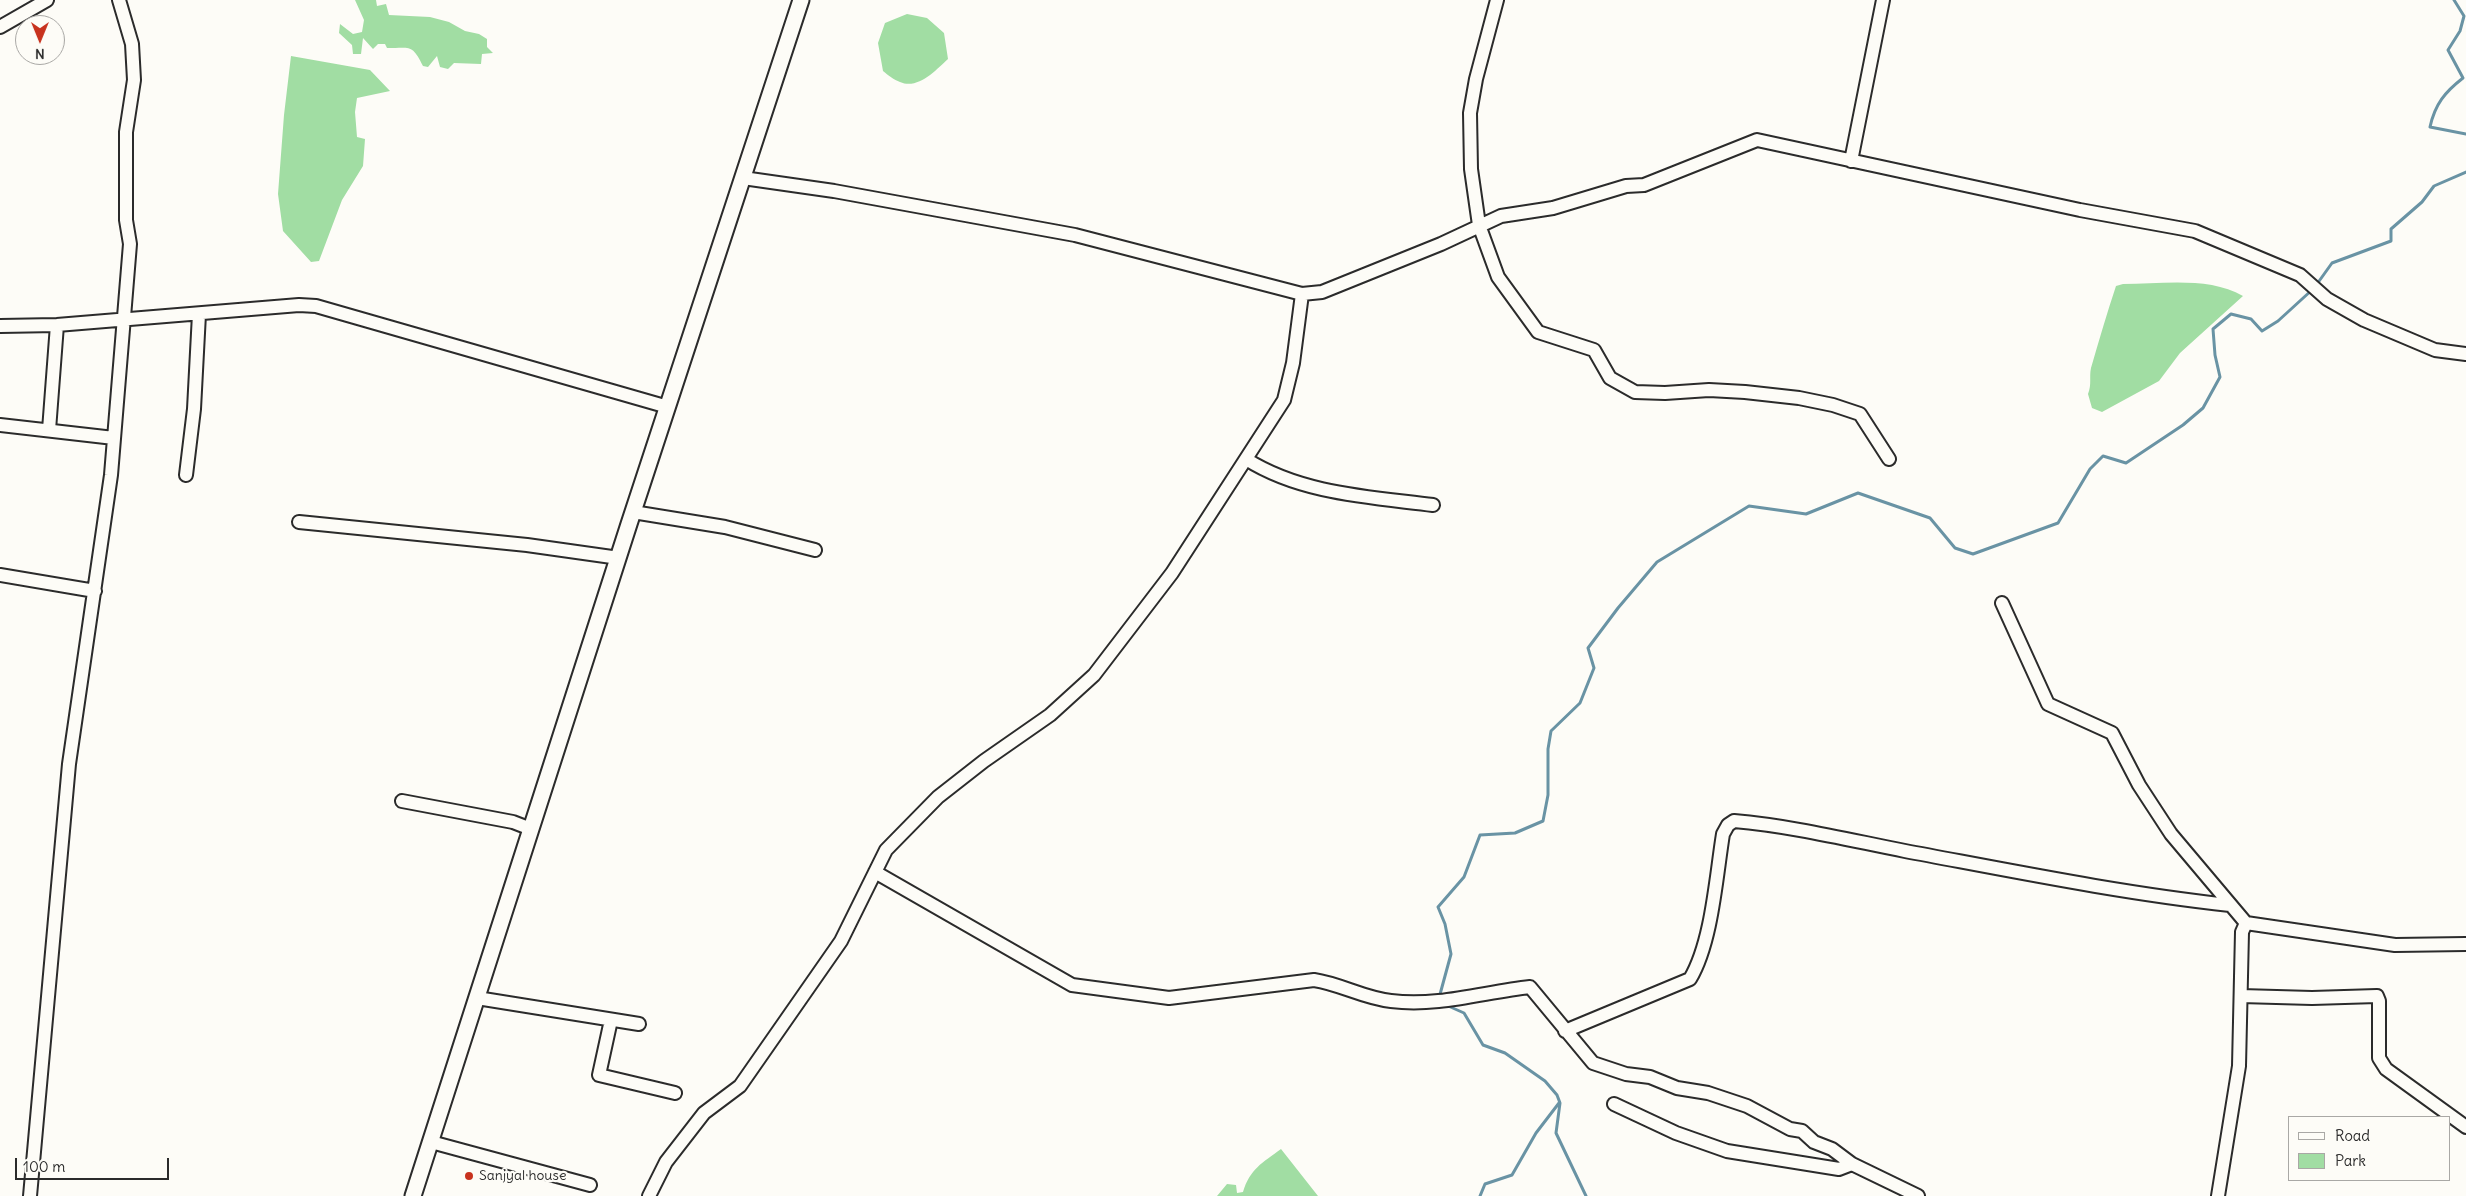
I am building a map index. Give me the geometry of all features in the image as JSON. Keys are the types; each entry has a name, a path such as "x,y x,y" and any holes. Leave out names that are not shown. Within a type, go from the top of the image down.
{"street":[{"path":"0,27 47,0"},
{"path":"30,1196 69,764 95,591 114,438 130,244 126,220 126,132 134,80 132,44 119,0"},
{"path":"413,1196 618,558 802,0"},
{"path":"1497,0 1476,79 1470,112 1471,169 1479,225 1498,277 1538,332 1594,350 1610,378 1635,392 1665,393 1709,390 1746,392 1799,398 1833,405 1860,414 1889,459"},
{"path":"1851,161 1882,0"},
{"path":"743,178 834,191 1075,236 1302,294 1322,292 1441,244 1501,216 1554,208 1626,186 1644,186 1700,161 1757,140 2080,210 2195,230 2300,275 2327,299 2364,320 2435,350 2466,354"},
{"path":"649,1196 672,1155 704,1113 740,1086 841,942 886,850 938,797 984,761 1050,715 1094,675 1172,573 1284,400 1293,363 1302,294"},
{"path":"0,326 57,325 299,304 316,306 668,407"},
{"path":"186,475 194,409 199,314"},
{"path":"49,430 57,325"},
{"path":"0,425 114,438"},
{"path":"1246,459 1266,472 1339,493 1433,504"},
{"path":"633,512 725,527 815,550"},
{"path":"299,522 519,544 618,558"},
{"path":"0,575 95,591"},
{"path":"2002,603 2048,704 2112,733 2139,785 2171,834 2246,923 2395,945 2466,944"},
{"path":"402,801 513,822 531,829"},
{"path":"1565,1031 1690,979 1698,966 1709,920 1723,834 1728,825 1734,821 1786,828 2047,878 2175,899 2230,905"},
{"path":"875,872 1072,985 1169,998 1314,980 1333,982 1363,996 1423,1004 1530,987 1593,1064 1626,1074 1650,1078 1677,1088 1708,1093 1747,1106 1790,1129 1802,1131 1814,1142 1832,1149 1852,1164 1918,1196"},
{"path":"2218,1196 2239,1066 2242,932 2246,923"},
{"path":"2241,996 2312,998 2377,996 2380,1001 2380,1058 2382,1064 2386,1069 2451,1116"},
{"path":"477,998 639,1024"},
{"path":"611,1020 599,1074 676,1093"},
{"path":"1614,1104 1676,1133 1727,1151 1839,1169 1852,1164"},
{"path":"2451,1116 2466,1127"},
{"path":"431,1142 590,1185"}],"green space":[{"path":"355,0 376,0 377,6 386,4 389,15 430,17 449,22 465,31 479,34 487,39 487,47 493,53 482,54 481,64 454,63 448,69 440,67 437,56 428,67 423,66 416,54 410,49 387,48 385,44 378,44 373,49 363,38 361,54 353,54 352,45 339,33 340,24 353,34 362,32 364,20"},
{"path":"907,14 927,18 944,33 948,59 926,78 907,84 896,80 883,71 878,43 885,23"},
{"path":"291,56 370,70 390,91 357,98 355,112 357,137 365,139 363,166 342,200 319,261 311,262 283,231 278,194"},
{"path":"2200,283 2230,290 2243,296 2180,353 2159,381 2102,412 2092,408 2088,394 2091,368 2116,286 2123,284"},
{"path":"1281,1149 1318,1196 1217,1196 1227,1184 1236,1185 1237,1193 1243,1192 1253,1172"}],"waterway":[{"path":"2454,0 2464,16 2460,31 2448,50 2463,78 2442,99 2430,127 2466,134"},
{"path":"2317,284 2332,263 2391,241 2391,229 2422,202 2434,186 2466,172"},
{"path":"1439,998 1451,954 1445,924 1438,907 1464,877 1480,835 1515,833 1543,821 1548,795 1548,749 1551,731 1580,703 1594,668 1588,648 1618,608 1657,562 1749,506 1806,514 1858,493 1930,518 1955,548 1973,554 2058,523 2090,469 2103,456 2126,463 2183,425 2203,408 2220,377 2215,355 2213,329 2231,314 2251,319 2262,331 2278,321 2313,289"},
{"path":"1446,1005 1464,1013 1483,1045 1505,1053 1545,1081 1557,1095 1560,1103 1556,1133 1586,1196"},
{"path":"1480,1196 1485,1184 1512,1175 1536,1133 1559,1103"}],"place":[{"name":"Sanjyal house","path":"469,1176"}]}
